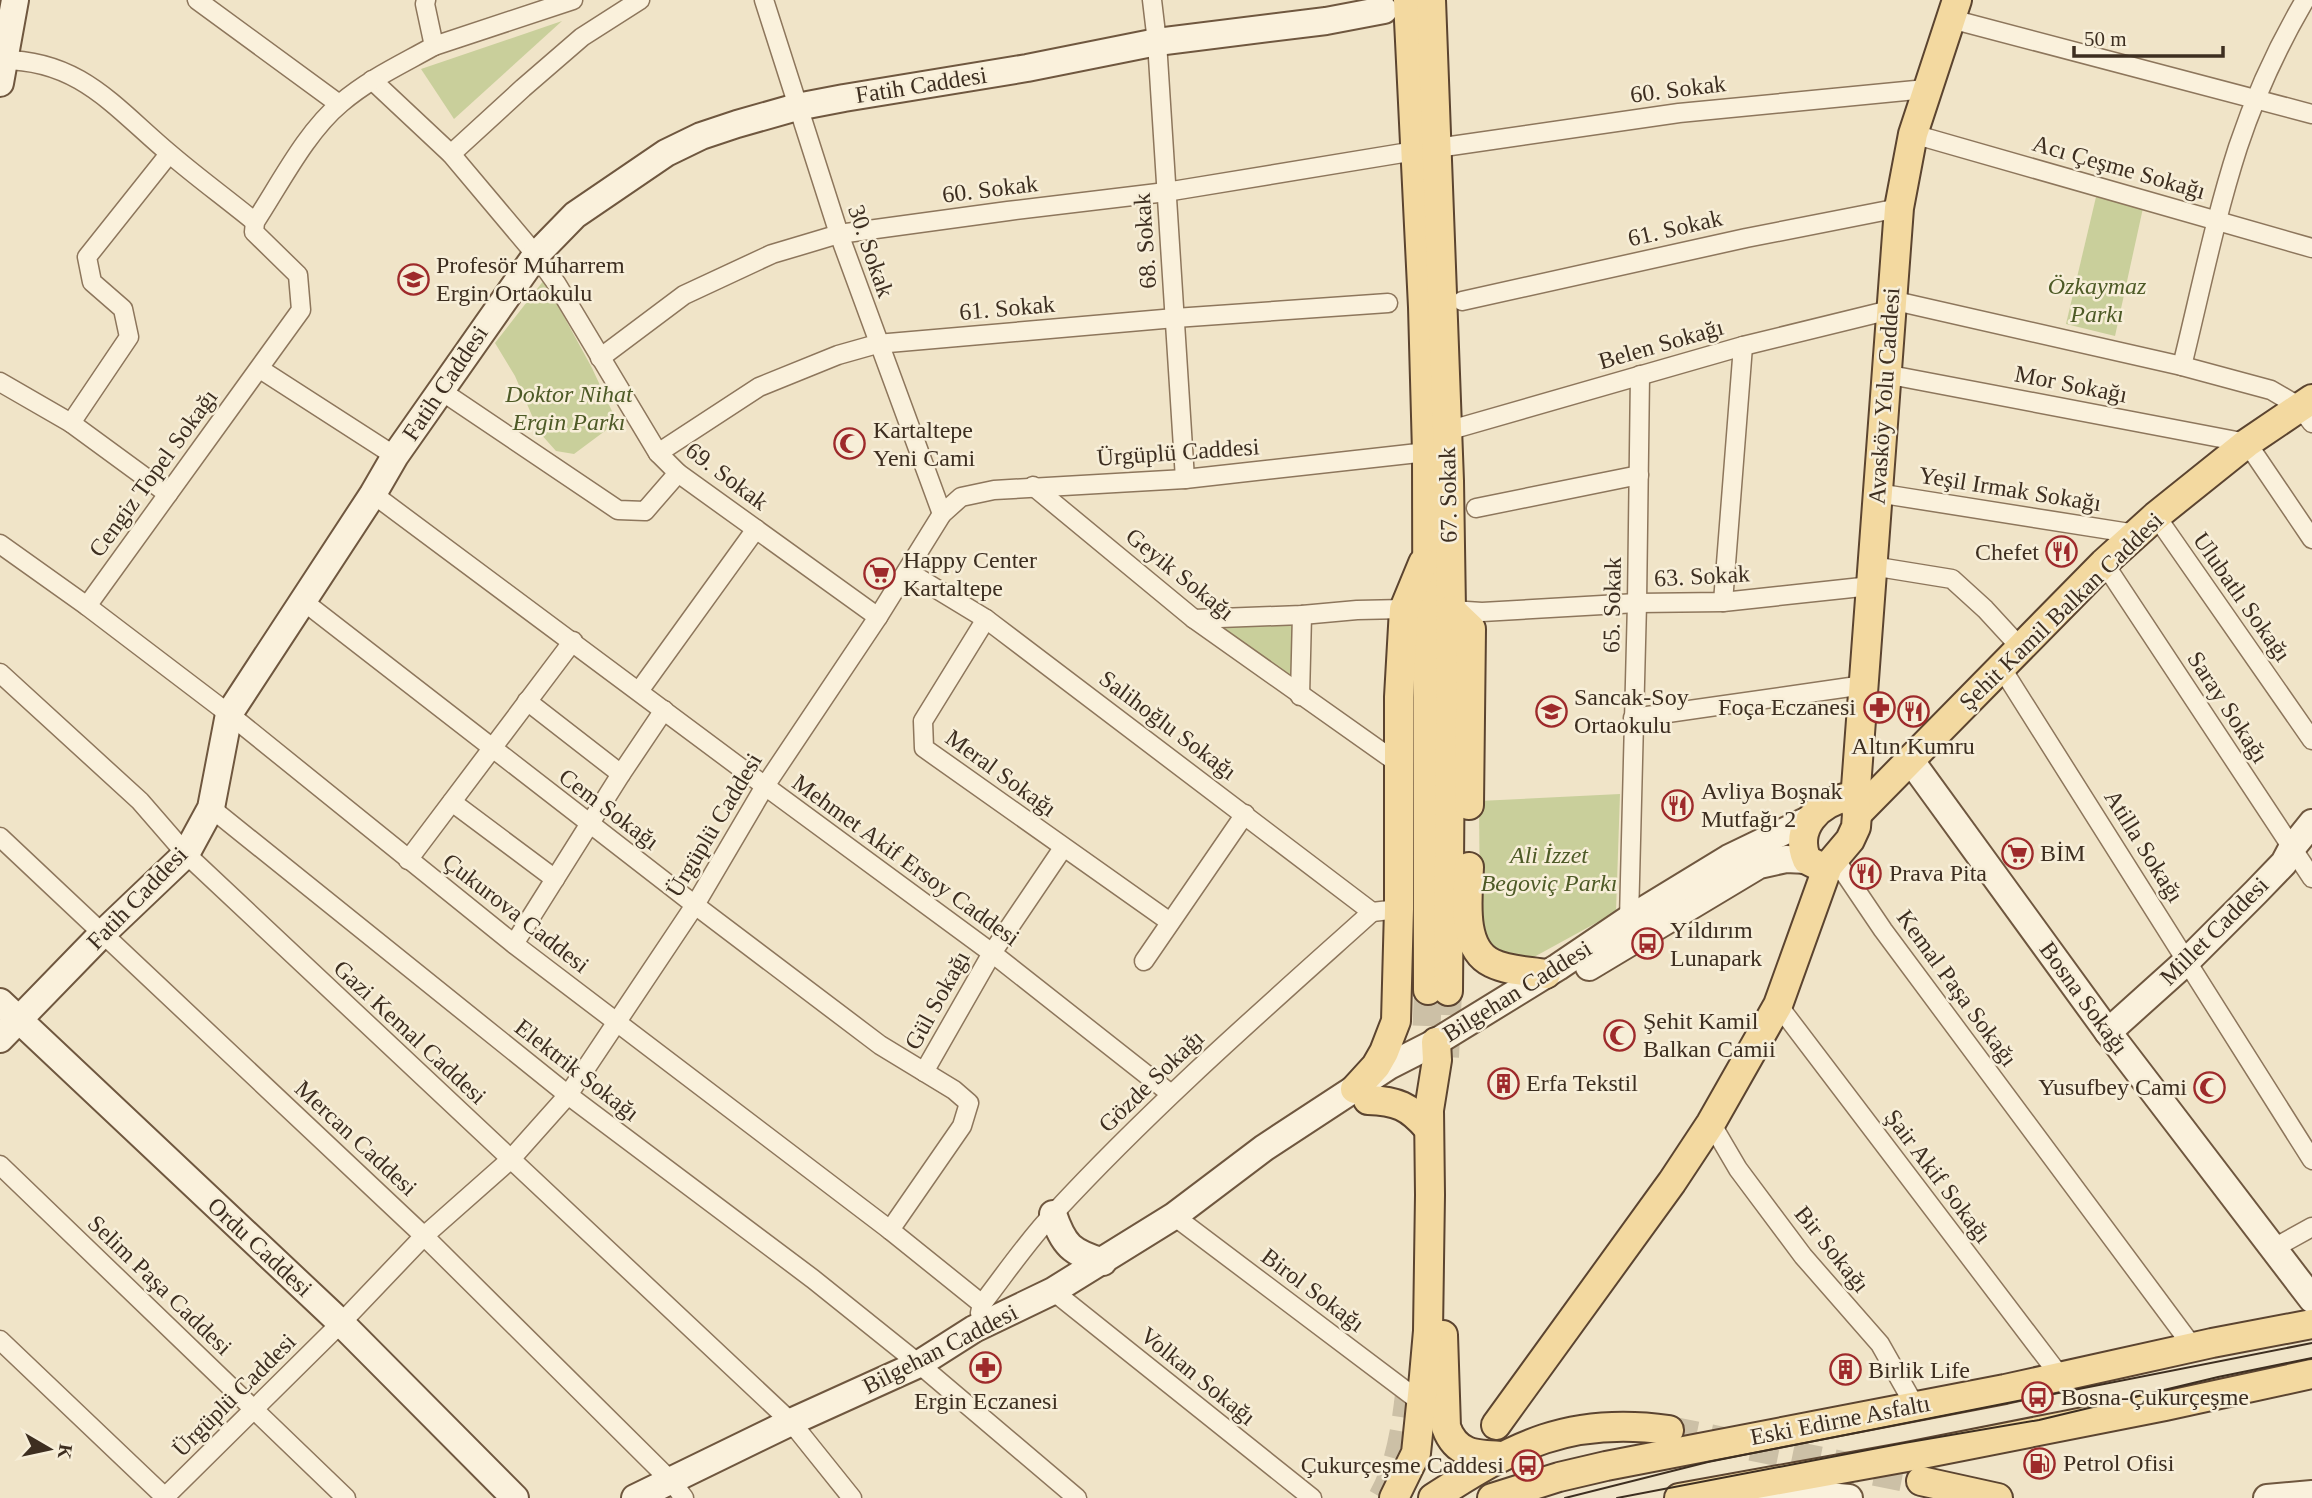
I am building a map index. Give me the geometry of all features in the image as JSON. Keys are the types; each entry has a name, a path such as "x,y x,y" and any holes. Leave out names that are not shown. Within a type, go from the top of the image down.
{"main road":[{"name":"67. Sokak","path":"1396,5 1426,150 1447,431 1451,610 1438,991 1423,307 1426,150 1431,0"},
{"name":"Avasköy Yolu Caddesi","path":"1856,807 1899,208 1913,134 1954,10"},
{"name":"Şehit Kamil Balkan Caddesi","path":"1856,807 1911,761 2010,657 2146,525 2247,443 2308,410"},
{"path":"1428,551 1404,609 1399,764 1386,910 1396,1021 1384,1052 1361,1094 1404,1106 1417,1115 1428,1128"},
{"path":"1451,610 1471,629 1469,924 1474,943 1490,963 1546,974"},
{"path":"1496,1425 1672,1182 1711,1123 1777,1005 1823,862 1850,840 1856,827 1856,807 1849,797 1833,801 1810,819 1802,840 1823,862"},
{"path":"1437,1051 1428,1128 1428,1320 1433,1405 1451,1441 1470,1453 1503,1456"},
{"path":"1394,1498 1416,1453 1433,1405 1443,1321 1447,1089 1437,1051"},
{"name":"Eski Edirne Asfaltı","path":"1492,1498 1605,1466 1915,1406 2312,1324"},
{"name":"Eski Edirne Asfaltı","path":"1679,1498 1725,1493 2165,1406 2312,1374"},
{"path":"1433,1498 1503,1456 1549,1437 1577,1429 1616,1425 1669,1430"},
{"path":"1921,1481 1998,1498"}],"street":[{"path":"15,0 2,67 39,65 76,76 116,104 170,154 255,222 308,141 339,104 372,80 434,46 573,0"},
{"path":"197,0 339,104"},
{"path":"451,154 582,37 639,0"},
{"name":"30. Sokak","path":"764,0 877,344 942,514"},
{"name":"68. Sokak","path":"1153,0 1185,479"},
{"path":"2182,366 2217,220 2239,146 2283,38 2305,0"},
{"path":"423,1 434,46"},
{"name":"Fatih Caddesi","path":"0,1039 102,934 186,854 211,807 229,714 440,390 536,255 575,215 666,153 701,136 797,107 1027,68 1157,42 1326,22 1396,5"},
{"path":"1954,10 2312,114"},
{"name":"69. Sokak","path":"372,80 451,154 536,255 556,283 658,453 678,473 878,617"},
{"name":"60. Sokak","path":"600,358 684,295 772,254 839,234 1166,192 1679,113 1926,89"},
{"name":"Acı Çeşme Sokağı","path":"1913,134 2312,248"},
{"path":"71,423 129,337 122,309 92,282 87,257 170,154"},
{"name":"61. Sokak","path":"1462,301 1746,237 1899,208"},
{"name":"Cengiz Topel Sokağı","path":"87,606 301,310 298,275 254,232 255,222"},
{"name":"61. Sokak","path":"658,453 759,387 838,355 877,344 1388,303"},
{"path":"1890,305 2182,366 2272,390 2308,410"},
{"name":"Belen Sokağı","path":"1447,431 1890,305"},
{"path":"1723,602 1744,346"},
{"path":"260,369 395,456"},
{"name":"Mor Sokağı","path":"1885,374 2247,443"},
{"name":"65. Sokak","path":"1629,919 1640,375"},
{"path":"0,382 71,423 168,494"},
{"path":"440,390 618,510 645,511 678,473"},
{"path":"2247,443 2312,539"},
{"name":"Ürgüplü Caddesi","path":"165,1498 341,1324 424,1236 511,1159 568,1095 695,905 765,786 878,617 942,514 961,497 1033,486 1185,479 1427,452"},
{"path":"1476,509 1639,475"},
{"name":"Geyik Sokağı","path":"1033,486 1195,620 1399,764"},
{"name":"Yeşil Irmak Sokağı","path":"1877,492 2146,525"},
{"name":"Mehmet Akif Ersoy Caddesi","path":"373,494 992,953 1171,1094"},
{"name":"Ulubatlı Sokağı","path":"2146,525 2312,740"},
{"path":"639,691 755,529"},
{"name":"Çukurova Caddesi","path":"0,544 229,714 514,944 890,1230 982,1304"},
{"name":"Saray Sokağı","path":"2104,563 2312,878"},
{"name":"Salihoğlu Sokağı","path":"907,571 986,619 1245,814 1386,910"},
{"name":"63. Sokak","path":"1451,610 1526,610 1637,603 1723,602 1872,576 1952,579 1985,609 2010,657"},
{"name":"Cem Sokağı","path":"303,601 491,750 880,1045 954,1090 969,1103 962,1126 890,1230"},
{"path":"1195,620 1404,609"},
{"path":"1300,696 1303,615"},
{"name":"Meral Sokağı","path":"986,619 923,721 924,748 1170,922"},
{"path":"408,860 573,641"},
{"name":"Atilla Sokağı","path":"2010,657 2187,961 2312,1160"},
{"name":"Gazi Kemal Caddesi","path":"0,673 140,801 186,854 791,1422 852,1498"},
{"path":"1633,718 1864,685"},
{"path":"527,701 621,774"},
{"path":"514,944 664,710"},
{"name":"Bosna Sokağı","path":"1911,761 2108,1032 2312,1299"},
{"path":"452,802 555,879"},
{"name":"Elektrik Sokağı","path":"211,807 568,1095 813,1279 919,1364 1077,1498"},
{"path":"1144,961 1245,814"},
{"name":"Bilgehan Caddesi","path":"1437,1051 1629,919 1729,858 1810,819"},
{"name":"Millet Caddesi","path":"2108,1032 2187,961 2284,863 2312,823"},
{"name":"Mercan Caddesi","path":"0,837 424,1236 678,1490"},
{"name":"Gül Sokağı","path":"924,1072 992,953 1063,848"},
{"name":"Bilgehan Caddesi","path":"635,1498 678,1490 791,1422 919,1364 974,1329 1053,1291 1174,1216 1264,1148 1361,1094 1389,1066 1437,1051 1759,865 1786,859 1823,862"},
{"name":"Kemal Paşa Sokağı","path":"1823,862 1883,930 2193,1347"},
{"name":"Gözde Sokağı","path":"982,1304 1053,1214 1171,1094 1386,910"},
{"name":"Ordu Caddesi","path":"0,1002 341,1324 515,1498"},
{"name":"Şair Akif Sokağı","path":"1777,1005 2060,1376"},
{"name":"Bir Sokağı","path":"1711,1123 1738,1169 1803,1256 1880,1344 1915,1406"},
{"name":"Selim Paşa Caddesi","path":"0,1165 346,1498"},
{"path":"1053,1214 1061,1237 1079,1255 1103,1262"},
{"name":"Birol Sokağı","path":"1174,1216 1433,1405"},
{"path":"2274,1248 2312,1227"},
{"name":"Volkan Sokağı","path":"1053,1291 1312,1498"},
{"path":"974,1329 982,1304"},
{"path":"0,1340 165,1498"},
{"path":"1725,1493 1849,1498"},
{"path":"2267,1498 2312,1494"}],"green space":[{"path":"562,21 454,119 421,69"},
{"name":"Özkaymaz Parkı","path":"2096,197 2143,208 2115,336 2066,324"},
{"name":"Doktor Nihat Ergin Parkı","path":"544,280 592,368 617,422 574,454 556,451 539,432 515,376 495,343"},
{"path":"1296,624 1293,683 1215,625"},
{"name":"Ali İzzet Begoviç Parkı","path":"1620,794 1616,912 1534,957 1519,961 1490,950 1480,925 1479,801"}],"tunnel":[{"path":"1425,1068 1428,990"},
{"path":"1445,1057 1448,991"},
{"path":"1382,1498 1397,1461 1409,1395"},
{"path":"1669,1430 1921,1481"}],"tram line":[{"path":"1565,1498 1708,1462 2312,1343"},
{"path":"1617,1498 2039,1420 2218,1377 2312,1358"}],"place":[{"name":"Profesör Muharrem Ergin Ortaokulu","path":"413,279"},
{"name":"Kartaltepe Yeni Cami","path":"850,444"},
{"name":"Chefet","path":"2062,552"},
{"name":"Happy Center Kartaltepe","path":"880,574"},
{"name":"Foça Eczanesi","path":"1879,707"},
{"name":"Sancak-Soy Ortaokulu","path":"1551,711"},
{"name":"Altın Kumru","path":"1913,712"},
{"name":"Avliya Boşnak Mutfağı 2","path":"1678,805"},
{"name":"BİM","path":"2017,853"},
{"name":"Prava Pita","path":"1866,873"},
{"name":"Yıldırım Lunapark","path":"1647,944"},
{"name":"Şehit Kamil Balkan Camii","path":"1620,1035"},
{"name":"Erfa Tekstil","path":"1503,1083"},
{"name":"Yusufbey Cami","path":"2210,1087"},
{"name":"Ergin Eczanesi","path":"986,1367"},
{"name":"Birlik Life","path":"1845,1370"},
{"name":"Bosna-Çukurçeşme","path":"2038,1397"},
{"name":"Petrol Ofisi","path":"2040,1463"},
{"name":"Çukurçeşme Caddesi","path":"1527,1465"}]}
